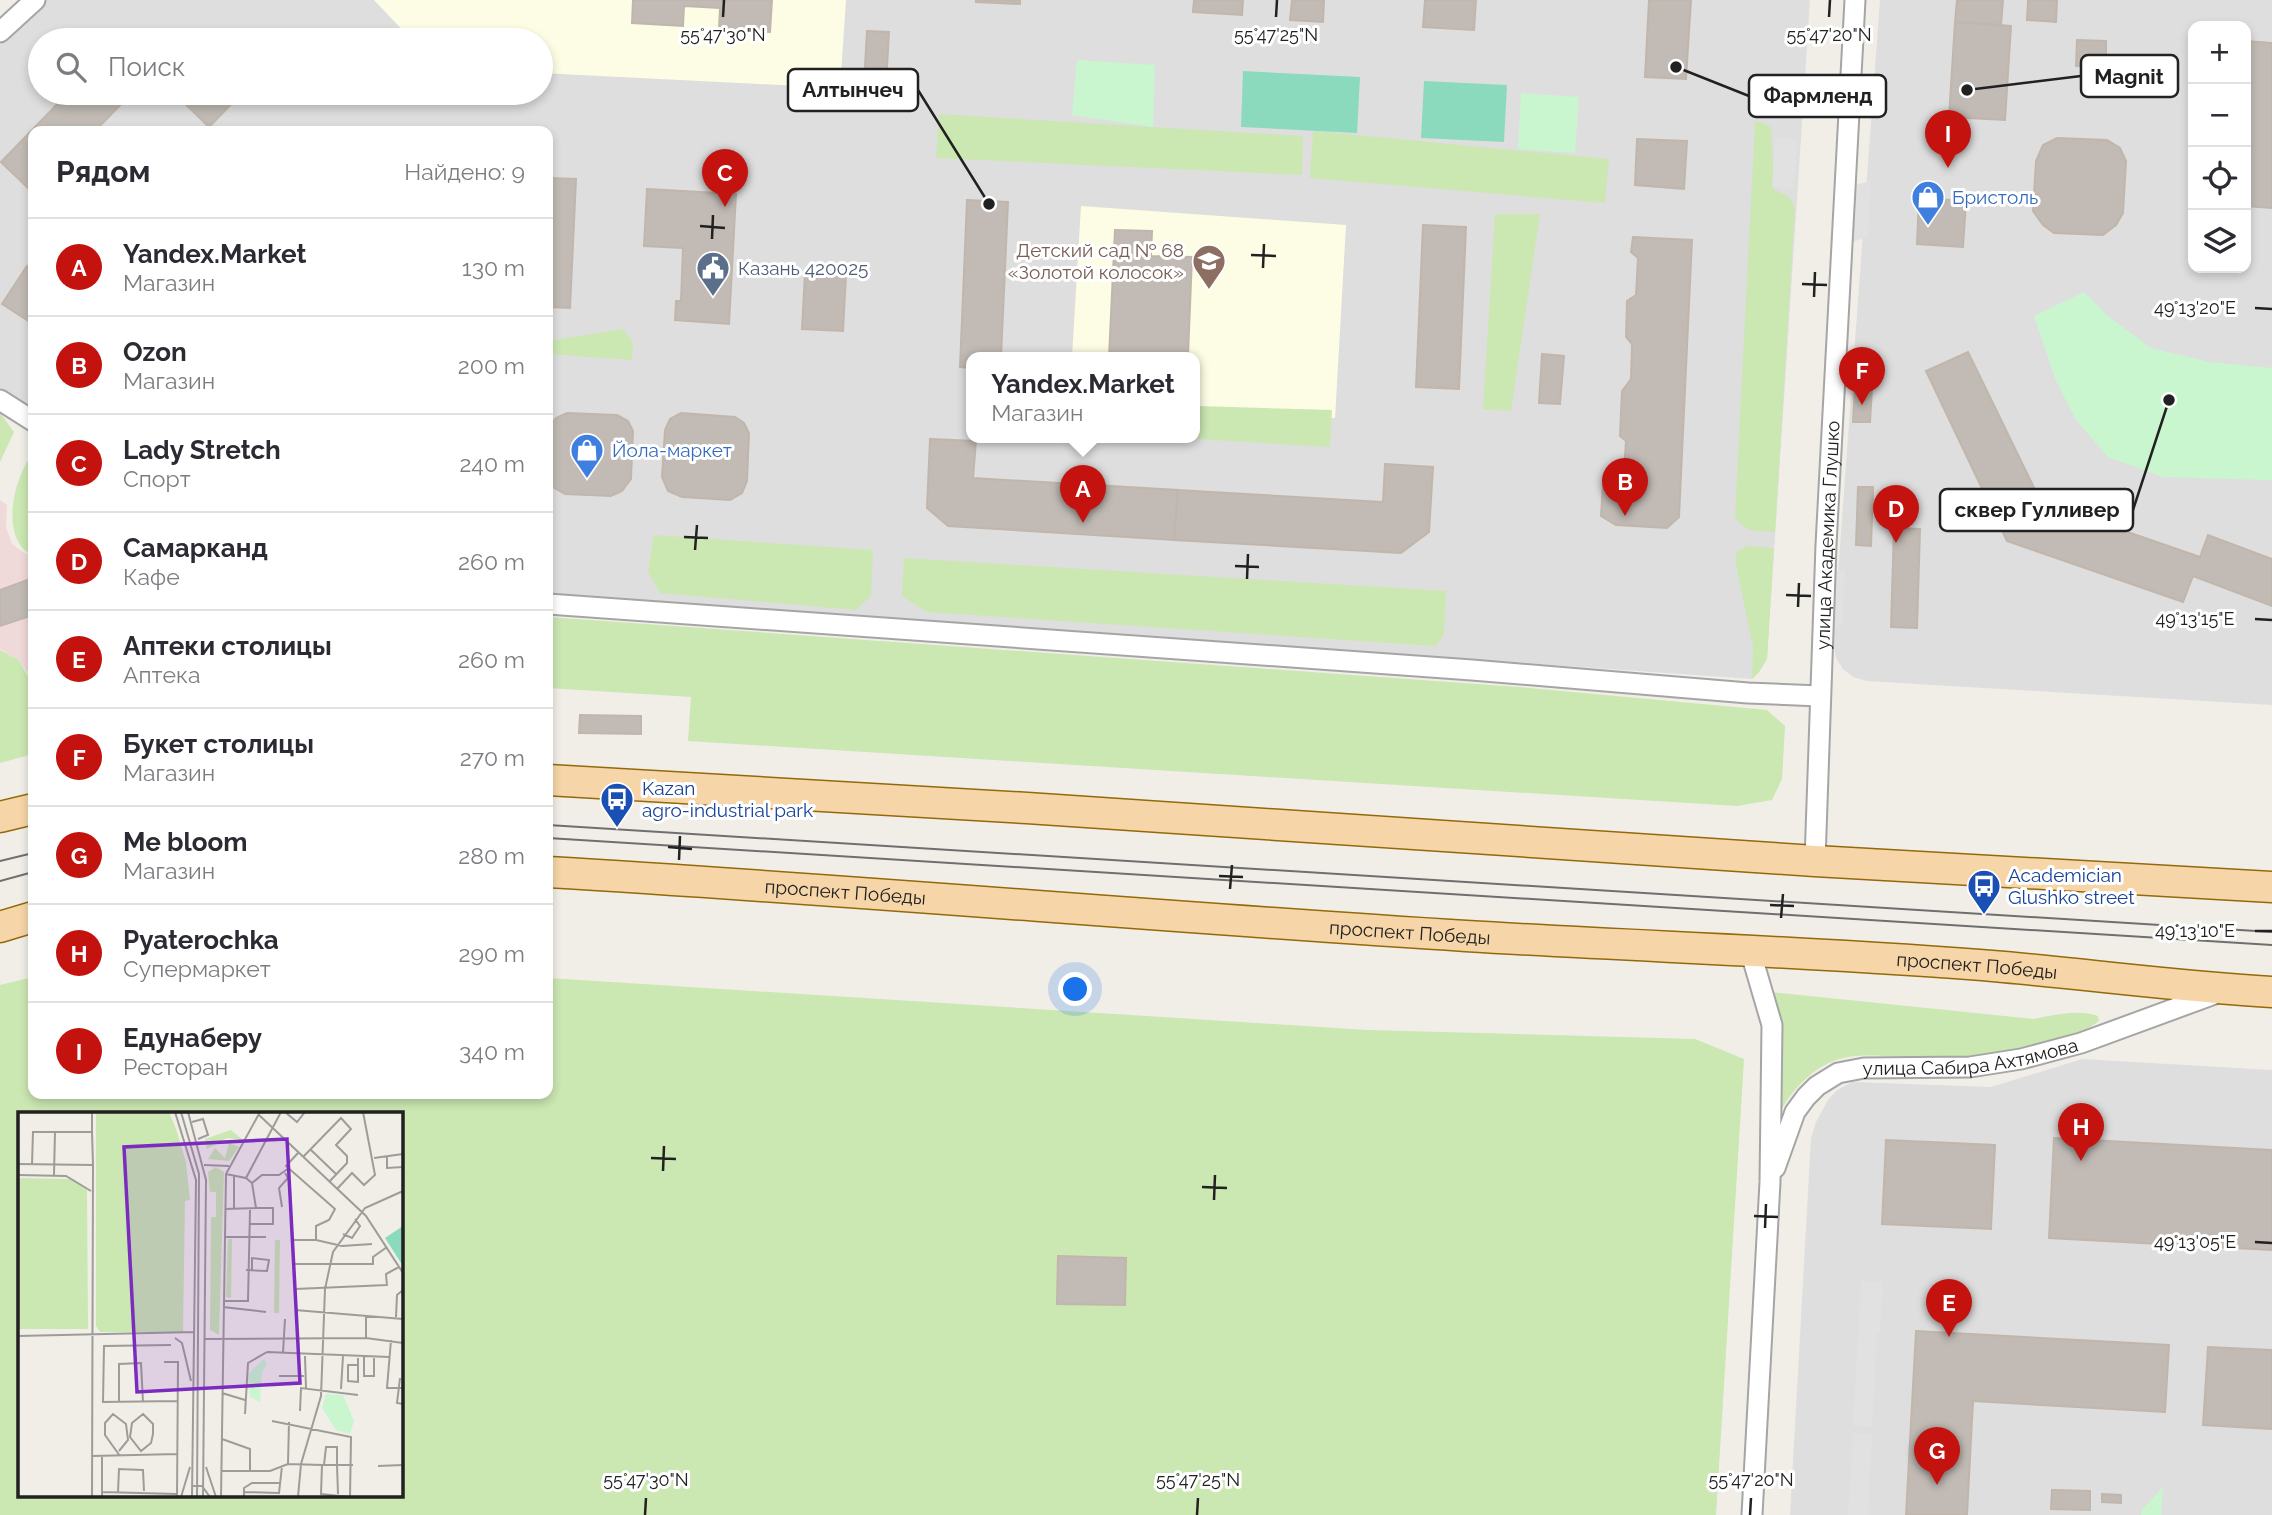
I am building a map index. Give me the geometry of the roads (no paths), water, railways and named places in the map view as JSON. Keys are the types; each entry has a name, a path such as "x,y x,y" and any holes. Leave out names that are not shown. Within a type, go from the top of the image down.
{"main road":[{"path":"553,780 1055,810 1815,861 2272,887"},
{"path":"0,817 28,809"},
{"name":"проспект Победы","path":"553,872 1468,936 1750,950 2004,967 2227,990 2272,992"},
{"path":"0,927 28,919"}],"street":[{"path":"0,32 35,0"},
{"name":"улица Академика Глушко","path":"1815,861 1820,696 1855,0"},
{"path":"0,400 28,418"},
{"path":"553,604 1458,669 1748,693 1820,696"},
{"name":"улица Сабира Ахтямова","path":"1750,950 1772,1026 1770,1182 1752,1515"},
{"name":"улица Сабира Ахтямова","path":"1770,1182 1796,1112 1817,1086 1839,1073 1864,1068 1970,1068 2021,1059 2081,1043 2227,990"}],"tram line":[{"path":"553,825 2272,932"},
{"path":"553,838 2272,945"},
{"path":"0,861 28,854"},
{"path":"0,881 28,873"}],"place":[{"name":"Фармленд","path":"1676,67"},
{"name":"Magnit","path":"1967,90"},
{"name":"Едунаберу","path":"1948,168"},
{"name":"Алтынчеч","path":"989,204"},
{"name":"Lady Stretch","path":"725,207"},
{"name":"Бристоль","path":"1928,227"},
{"name":"Детский сад № 68 «Золотой колосок»","path":"1209,291"},
{"name":"Казань 420025","path":"713,298"},
{"name":"сквер Гулливер","path":"2169,400"},
{"name":"Букет столицы","path":"1862,405"},
{"name":"Йола-маркет","path":"587,480"},
{"name":"Ozon","path":"1625,516"},
{"name":"Yandex.Market","path":"1083,523"},
{"name":"Самарканд","path":"1896,543"},
{"name":"Kazan agro-industrial park","path":"617,829"},
{"name":"Academician Glushko street","path":"1984,916"},
{"name":"Pyaterochka","path":"2081,1161"},
{"name":"Аптеки столицы","path":"1949,1337"},
{"name":"Me bloom","path":"1937,1485"}]}
